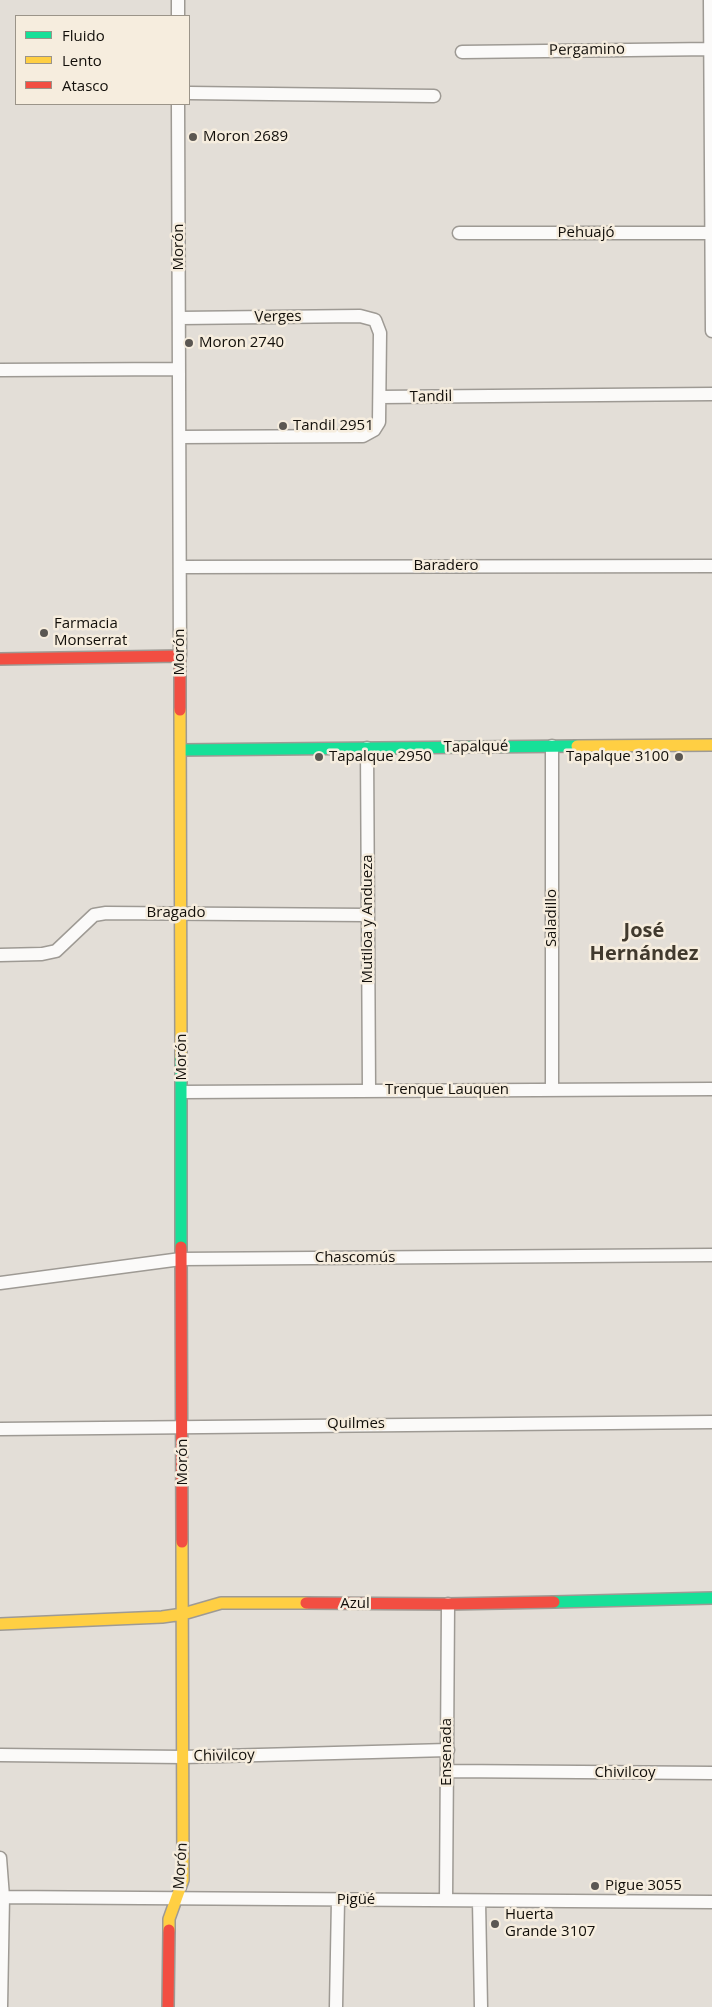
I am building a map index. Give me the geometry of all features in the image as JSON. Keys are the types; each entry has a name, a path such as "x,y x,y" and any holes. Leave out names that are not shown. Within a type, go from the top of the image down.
{"street":[{"path":"178,0 178,15"},
{"path":"710,0 712,331"},
{"name":"Pergamino","path":"462,52 711,49"},
{"path":"190,93 434,96"},
{"name":"Morón","path":"168,2007 169,1919 183,1880 178,105"},
{"name":"Pehuajó","path":"459,233 711,233"},
{"name":"Verges","path":"180,318 360,316 375,320 380,333 380,397"},
{"path":"0,370 179,369"},
{"name":"Tandil","path":"380,397 712,394"},
{"path":"180,437 363,436 374,430 379,422 380,397"},
{"name":"Baradero","path":"180,567 712,566"},
{"path":"0,659 180,656"},
{"name":"Tapalqué","path":"181,750 712,745"},
{"name":"Saladillo","path":"552,746 552,1090"},
{"name":"Mutiloa y Andueza","path":"367,748 369,1091"},
{"name":"Bragado","path":"0,955 42,954 56,951 66,944 94,915 106,913 181,912 368,915"},
{"name":"Trenque Lauquen","path":"182,1092 712,1089"},
{"name":"Chascomús","path":"0,1283 181,1259 712,1255"},
{"name":"Quilmes","path":"0,1429 712,1422"},
{"name":"Azul","path":"0,1624 162,1618 221,1603 448,1604 712,1598"},
{"name":"Ensenada","path":"446,1900 448,1604"},
{"name":"Chivilcoy","path":"0,1756 183,1756 448,1750"},
{"name":"Chivilcoy","path":"448,1771 712,1773"},
{"path":"0,1858 2,2007"},
{"name":"Pigüé","path":"1,1897 712,1902"},
{"path":"336,2007 338,1900"},
{"path":"479,1900 481,2007"}],"traffic: fast":[{"path":"181,750 577,746"},
{"path":"181,1057 181,1247"},
{"path":"554,1602 712,1598"}],"traffic: slow":[{"path":"180,710 181,1057"},
{"path":"577,746 712,745"},
{"path":"169,1930 169,1919 183,1880 182,1542"},
{"path":"0,1624 162,1617 183,1614 221,1603 306,1603"}],"traffic: jam":[{"path":"0,659 180,656 180,710"},
{"path":"181,1247 182,1542"},
{"path":"306,1603 448,1604 554,1602"},
{"path":"168,2007 169,1930"}],"place":[{"name":"Moron 2689","path":"193,137"},
{"name":"Moron 2740","path":"189,343"},
{"name":"Tandil 2951","path":"283,426"},
{"name":"Farmacia Monserrat","path":"44,633"},
{"name":"Tapalque 2950","path":"319,757"},
{"name":"Tapalque 3100","path":"679,757"},
{"name":"Pigue 3055","path":"595,1886"},
{"name":"Huerta Grande 3107","path":"495,1924"}],"district":[{"name":"José Hernández","path":"644,942"}]}
